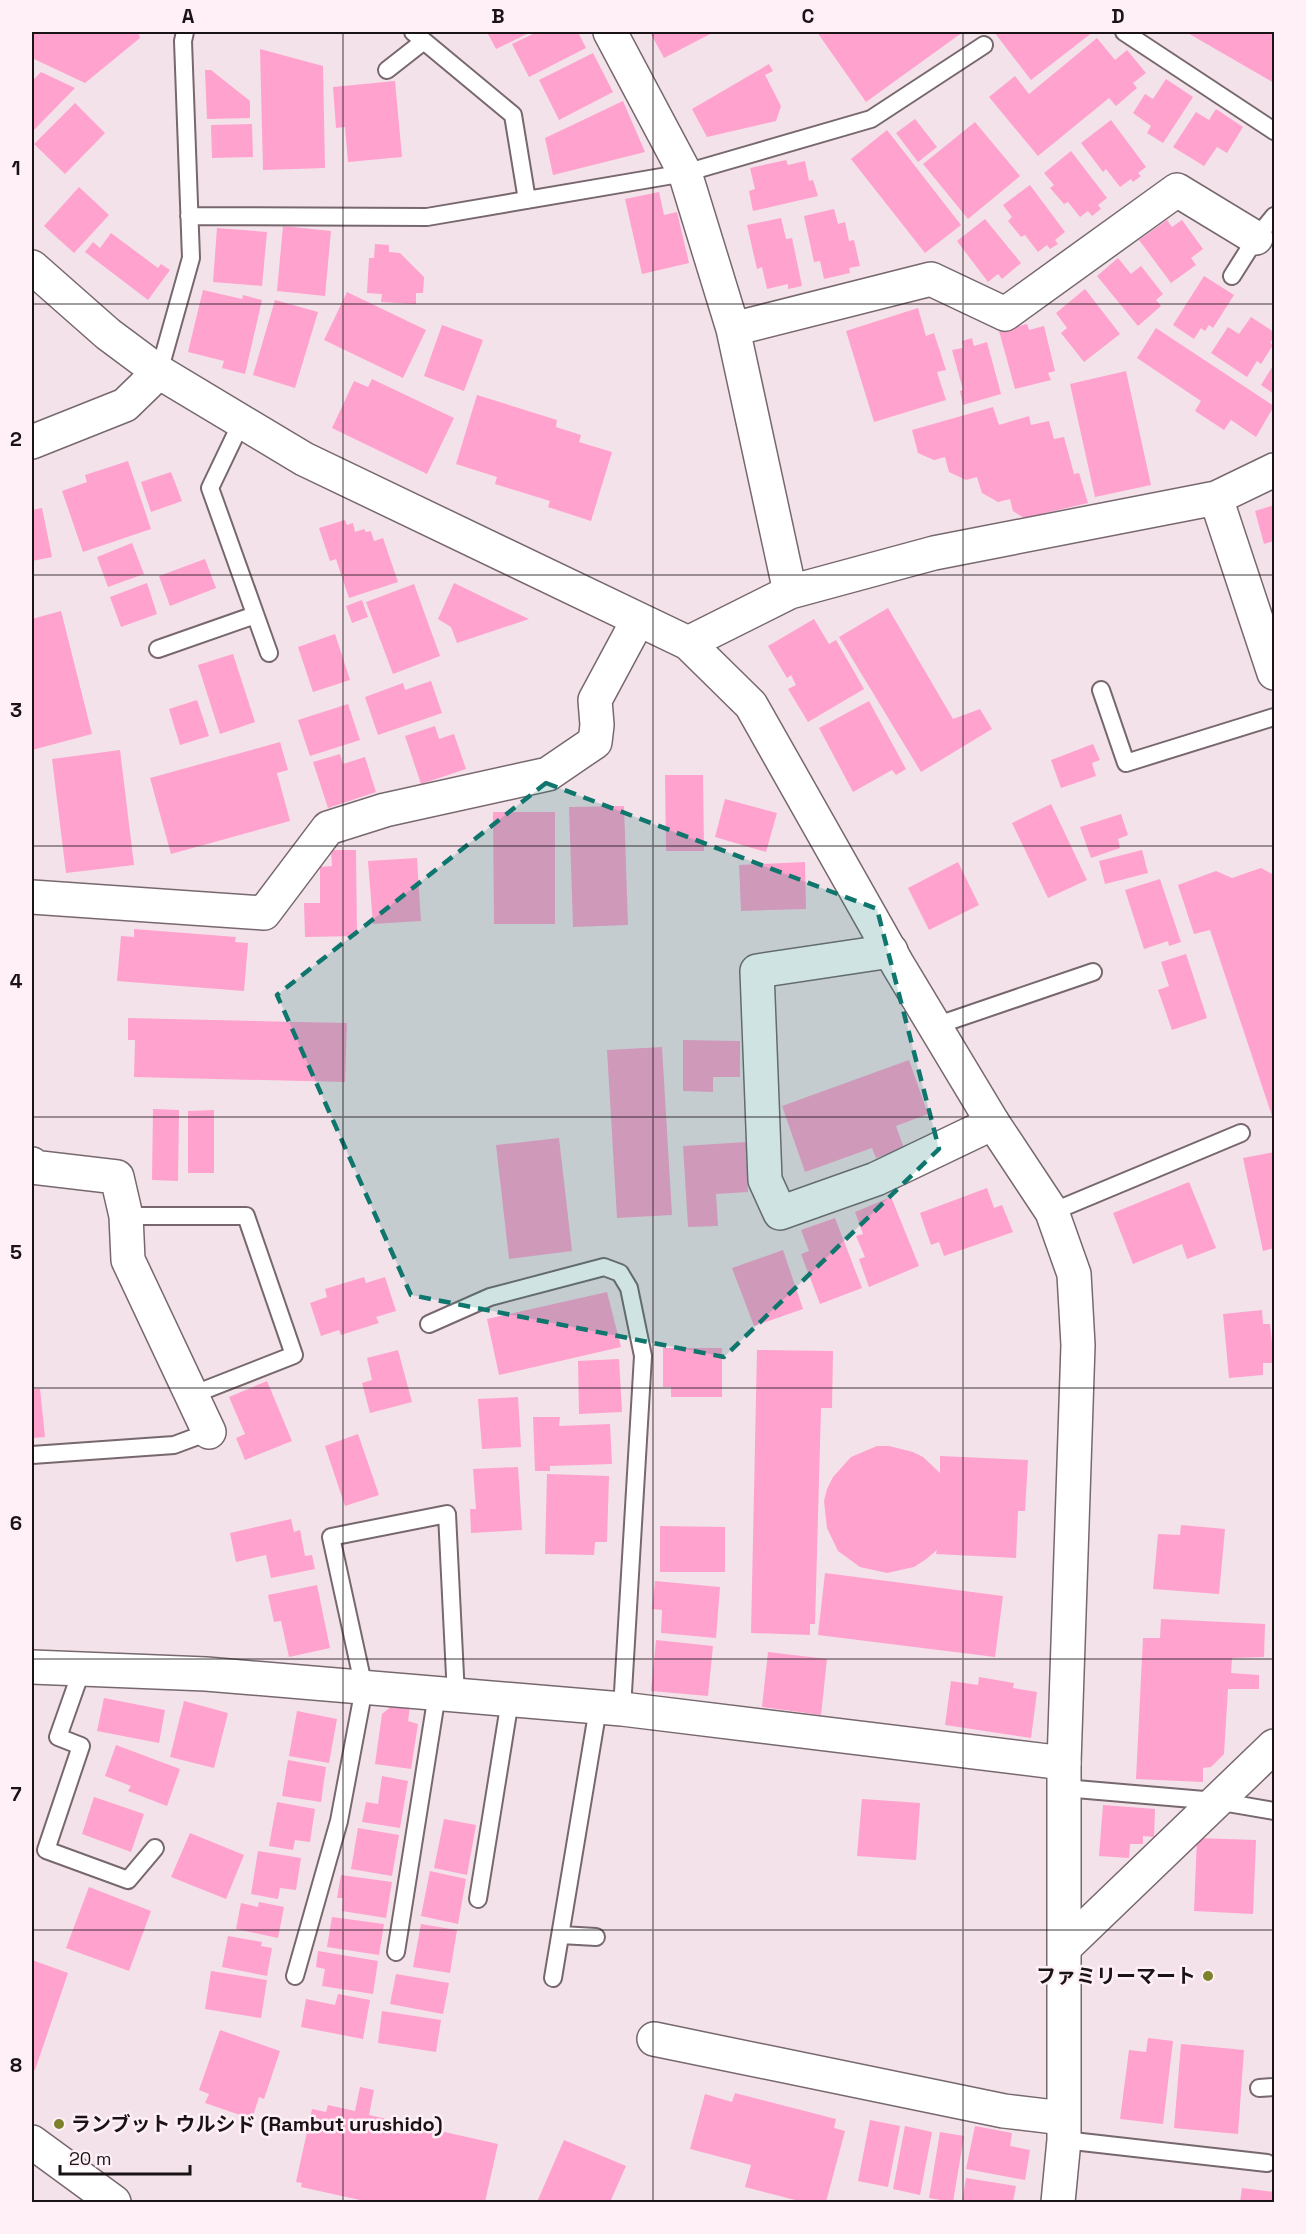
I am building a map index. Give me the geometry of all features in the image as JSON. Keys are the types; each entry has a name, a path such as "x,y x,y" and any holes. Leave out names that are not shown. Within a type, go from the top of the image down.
{"street":[{"path":"610,32 685,173 733,329 790,592"},
{"path":"733,329 931,279 1005,314 1177,190 1265,227"},
{"path":"32,267 108,334 159,372 304,459 688,643 751,705 935,1026 993,1123 1052,1212 1074,1274 1078,1345 1064,1775 1063,2129 1058,2202"},
{"path":"32,442 125,405 159,372"},
{"path":"688,643 790,592 934,553 1215,498 1275,470"},
{"path":"1215,498 1275,673"},
{"path":"32,897 264,913 328,828 385,810 548,774 595,742 597,725 595,700 638,620"},
{"path":"891,951 757,971 765,1180 780,1213 876,1179 993,1123"},
{"path":"32,1164 32,1167 117,1177 126,1216 128,1260 209,1432"},
{"path":"32,1667 206,1674 610,1708 1064,1775"},
{"path":"1065,1947 1275,1746"},
{"path":"654,2039 1004,2111 1063,2129"},
{"path":"32,2142 114,2202"}],"lane":[{"path":"159,372 191,258 183,41 185,32"},
{"path":"1124,32 1275,131"},
{"path":"387,70 419,36 513,115 527,200"},
{"path":"189,216 427,217 685,173 871,119 984,45"},
{"path":"1232,276 1265,227"},
{"path":"242,422 210,488 269,653"},
{"path":"158,649 255,615"},
{"path":"1101,690 1126,763 1275,717"},
{"path":"935,1026 1094,972"},
{"path":"1052,1212 1241,1133"},
{"path":"126,1216 246,1216 294,1355 192,1395"},
{"path":"429,1324 490,1297 604,1267 620,1273 629,1288 643,1356 610,1708 553,1978"},
{"path":"32,1455 174,1445 209,1432"},
{"path":"295,1976 339,1821 364,1688 331,1537 447,1514 446,1695 396,1952"},
{"path":"82,1669 58,1737 81,1746 46,1850 128,1880 155,1848"},
{"path":"478,1899 510,1700"},
{"path":"1064,1775 1275,1810"},
{"path":"561,1935 596,1937"},
{"path":"1063,2129 1267,2163"}],"highlighted area":[{"path":"546,783 877,909 939,1149 724,1357 411,1295 277,995"}],"building":[{"path":"32,32 138,32 140,38 85,83 32,58"},
{"path":"487,32 531,32 496,49"},
{"path":"537,32 578,32 586,48 529,77 512,44"},
{"path":"650,32 714,32 664,58"},
{"path":"817,32 963,32 866,102"},
{"path":"994,32 1093,32 1031,80"},
{"path":"1186,32 1274,32 1274,83"},
{"path":"1097,38 1115,60 1127,50 1146,73 1133,83 1137,88 1116,106 1109,98 1038,156 989,97 1015,76 1029,94"},
{"path":"260,49 323,66 325,168 263,170"},
{"path":"593,53 613,92 559,120 539,80"},
{"path":"769,64 773,71 765,75 781,106 776,121 707,137 692,109"},
{"path":"205,70 211,70 250,101 250,118 207,119"},
{"path":"41,72 75,88 32,132 32,81"},
{"path":"1166,79 1193,97 1163,143 1147,133 1151,126 1133,113 1145,94 1153,99"},
{"path":"395,81 402,157 348,162 345,127 336,128 333,87"},
{"path":"623,101 645,152 553,175 545,138"},
{"path":"75,103 105,133 65,174 34,144"},
{"path":"1216,109 1243,127 1227,153 1217,147 1204,166 1173,147 1196,112 1209,120"},
{"path":"915,119 937,147 918,162 896,133"},
{"path":"1111,120 1146,167 1138,173 1141,176 1133,182 1131,179 1120,187 1106,169 1103,172 1081,143"},
{"path":"975,122 1020,176 968,219 923,164"},
{"path":"252,124 253,157 212,158 211,125"},
{"path":"887,130 961,225 925,253 851,159"},
{"path":"1071,151 1107,198 1098,205 1101,209 1092,216 1088,211 1080,217 1068,202 1064,204 1050,188 1054,185 1044,173"},
{"path":"786,160 788,165 805,161 809,181 813,180 818,196 753,211 749,191 755,189 750,168"},
{"path":"1030,185 1065,232 1055,240 1058,244 1050,249 1047,245 1038,252 1025,235 1021,237 1008,221 1012,217 1003,205"},
{"path":"79,187 109,215 74,253 44,226"},
{"path":"659,192 664,215 677,212 689,263 642,274 625,199"},
{"path":"834,209 838,224 845,222 849,241 854,240 860,266 849,268 850,273 824,279 820,261 814,262 804,216"},
{"path":"781,218 786,239 792,238 802,286 788,289 788,284 767,289 762,267 757,269 747,225"},
{"path":"985,219 1021,263 1002,279 998,274 988,282 957,241"},
{"path":"1167,220 1172,227 1182,220 1203,249 1191,258 1196,265 1171,283 1139,240"},
{"path":"283,226 331,231 325,296 277,291"},
{"path":"217,228 267,232 262,286 213,282"},
{"path":"111,233 158,268 161,264 170,270 148,300 85,252 93,242 100,248"},
{"path":"375,244 389,245 389,252 400,253 424,277 423,293 416,293 416,304 381,302 382,294 367,293 369,258 374,258"},
{"path":"1118,258 1131,274 1141,266 1163,294 1156,300 1161,306 1138,326 1097,276"},
{"path":"1204,276 1234,295 1213,328 1209,325 1205,331 1201,328 1194,339 1173,325"},
{"path":"1085,289 1120,334 1084,362 1061,333 1067,328 1056,313"},
{"path":"203,290 242,299 243,295 262,300 245,374 222,368 224,361 188,352"},
{"path":"347,292 426,330 403,378 324,340"},
{"path":"275,300 318,312 295,388 253,375"},
{"path":"918,308 926,336 934,333 946,370 937,372 946,400 874,422 846,331"},
{"path":"1251,317 1274,332 1274,337 1270,343 1273,345 1261,364 1257,361 1247,377 1211,353 1228,327 1239,334"},
{"path":"1027,324 1029,330 1044,326 1055,371 1048,373 1051,380 1015,389 999,331"},
{"path":"442,325 483,340 464,391 424,376"},
{"path":"1156,328 1274,406 1256,437 1231,420 1224,430 1195,411 1201,401 1137,358"},
{"path":"972,338 974,346 987,342 1001,394 963,405 960,391 963,390 952,350 963,348 962,341"},
{"path":"1274,364 1274,394 1261,385"},
{"path":"1126,371 1151,485 1095,497 1070,384"},
{"path":"372,379 454,418 427,474 332,428 354,381 368,387"},
{"path":"477,395 557,420 556,427 581,435 579,442 612,452 591,521 548,507 550,501 495,484 497,477 456,464"},
{"path":"993,407 999,425 1029,416 1031,425 1049,421 1054,439 1064,437 1074,474 1079,473 1088,503 1024,518 1013,511 1010,499 998,502 982,493 977,477 966,480 949,472 945,457 934,460 918,453 912,430"},
{"path":"128,461 151,529 83,552 62,491 87,482 85,475"},
{"path":"171,472 182,501 151,512 141,482"},
{"path":"1274,505 1274,541 1264,544 1255,511"},
{"path":"42,508 52,557 32,561 32,510"},
{"path":"345,520 347,525 353,523 355,532 364,529 366,532 371,531 374,541 383,538 398,582 349,598 336,559 330,561 319,528"},
{"path":"132,543 144,574 108,587 97,557"},
{"path":"205,559 216,588 170,606 159,576"},
{"path":"147,583 157,614 121,627 110,597"},
{"path":"454,583 529,619 457,643 451,627 438,619"},
{"path":"414,584 440,656 393,674 366,602"},
{"path":"362,600 368,617 352,623 346,606"},
{"path":"888,608 953,719 980,709 992,729 921,772 839,637"},
{"path":"61,611 92,734 32,750 32,619"},
{"path":"814,619 829,644 836,640 864,689 808,722 788,689 796,685 791,675 787,678 768,646"},
{"path":"335,634 350,680 313,692 298,647"},
{"path":"233,654 255,722 220,734 198,665"},
{"path":"431,681 442,713 378,735 365,697 403,683 405,690"},
{"path":"197,700 209,736 180,745 169,709"},
{"path":"869,701 906,769 896,775 892,770 853,792 819,728"},
{"path":"348,704 360,740 310,756 298,720"},
{"path":"435,726 439,739 454,734 466,769 421,784 405,736"},
{"path":"280,742 288,770 277,773 290,821 171,854 150,778"},
{"path":"1093,744 1100,760 1092,763 1096,776 1061,788 1051,760"},
{"path":"120,750 134,865 66,873 52,759"},
{"path":"340,754 343,764 365,757 376,792 328,808 313,762"},
{"path":"665,775 703,775 704,851 666,851"},
{"path":"725,799 777,813 766,852 715,837"},
{"path":"1051,804 1087,880 1048,898 1012,823"},
{"path":"624,806 628,925 573,927 569,807"},
{"path":"493,812 555,812 555,924 494,924"},
{"path":"1121,814 1128,835 1118,839 1120,848 1091,858 1080,827"},
{"path":"331,850 356,850 357,936 305,937 304,903 320,903 320,867 332,866"},
{"path":"1142,850 1148,873 1105,884 1099,861"},
{"path":"417,858 421,921 373,924 368,861"},
{"path":"805,862 806,909 741,911 739,865"},
{"path":"958,862 979,905 929,930 908,888"},
{"path":"1261,868 1274,875 1274,1122 1210,930 1194,934 1178,885 1216,871 1232,878"},
{"path":"1160,879 1181,942 1169,946 1168,941 1144,949 1125,890"},
{"path":"134,929 236,937 235,942 248,943 244,991 117,981 121,936 134,937"},
{"path":"1186,954 1207,1018 1172,1030 1158,990 1169,986 1161,962"},
{"path":"128,1018 347,1023 345,1082 134,1077 135,1040 128,1040"},
{"path":"683,1040 740,1041 740,1077 713,1077 713,1092 683,1091"},
{"path":"662,1047 672,1215 617,1218 607,1050"},
{"path":"909,1060 928,1114 896,1126 904,1148 876,1158 872,1148 805,1172 782,1106"},
{"path":"153,1109 179,1110 178,1181 152,1180"},
{"path":"214,1110 214,1173 188,1173 188,1111"},
{"path":"559,1138 572,1251 509,1259 496,1145"},
{"path":"746,1142 748,1192 716,1194 718,1226 688,1227 683,1146"},
{"path":"1274,1152 1274,1248 1263,1251 1243,1158"},
{"path":"1189,1182 1216,1248 1187,1259 1182,1244 1133,1264 1113,1213"},
{"path":"987,1188 994,1208 1002,1205 1013,1232 944,1256 939,1242 931,1245 920,1213"},
{"path":"891,1197 919,1266 869,1287 859,1259 865,1257 856,1236 863,1234 855,1212"},
{"path":"835,1218 862,1288 820,1304 801,1254 809,1251 801,1230"},
{"path":"783,1250 803,1309 754,1326 732,1268"},
{"path":"364,1277 366,1283 385,1277 396,1311 376,1317 379,1323 341,1335 339,1330 321,1336 310,1303 327,1297 325,1289"},
{"path":"607,1292 621,1347 499,1375 487,1319"},
{"path":"1262,1310 1263,1324 1270,1324 1274,1363 1263,1363 1263,1375 1229,1378 1223,1314"},
{"path":"663,1348 722,1348 722,1397 671,1397 671,1387 663,1387"},
{"path":"398,1350 412,1402 370,1413 362,1383 372,1380 367,1358"},
{"path":"757,1350 833,1351 832,1408 821,1408 815,1624 810,1624 810,1635 751,1633"},
{"path":"619,1359 622,1412 579,1414 578,1361"},
{"path":"267,1381 292,1441 245,1460 236,1438 245,1434 229,1397"},
{"path":"32,1389 40,1389 45,1437 32,1438"},
{"path":"518,1397 521,1447 482,1449 478,1399"},
{"path":"533,1417 560,1417 559,1426 610,1424 612,1464 550,1466 550,1471 535,1471"},
{"path":"358,1434 379,1495 345,1506 325,1446"},
{"path":"877,1446 889,1446 913,1452 923,1457 940,1473 940,1456 1028,1460 1025,1511 1018,1511 1016,1558 936,1554 937,1550 914,1567 887,1573 860,1567 838,1551 827,1528 824,1501 827,1489 833,1477 851,1457"},
{"path":"518,1467 522,1530 471,1533 470,1509 476,1509 473,1469"},
{"path":"547,1474 609,1476 607,1542 595,1542 594,1555 545,1554"},
{"path":"291,1519 294,1532 300,1530 305,1556 312,1555 315,1569 271,1578 266,1555 236,1562 230,1533"},
{"path":"1181,1525 1225,1529 1219,1594 1153,1589 1158,1534 1180,1535"},
{"path":"660,1526 725,1527 725,1572 660,1572"},
{"path":"825,1573 1003,1596 995,1657 818,1635"},
{"path":"655,1581 720,1587 716,1638 661,1633 662,1610 652,1609"},
{"path":"317,1585 330,1648 289,1657 281,1621 274,1622 268,1595"},
{"path":"1161,1619 1265,1624 1264,1657 1232,1658 1231,1673 1259,1675 1259,1689 1228,1689 1224,1754 1211,1767 1203,1768 1203,1782 1136,1779 1143,1638 1160,1638"},
{"path":"656,1640 713,1646 708,1696 651,1691"},
{"path":"768,1652 827,1659 821,1715 762,1707"},
{"path":"979,1677 1014,1683 1013,1688 1037,1692 1031,1738 945,1725 951,1681 978,1685"},
{"path":"104,1698 165,1710 159,1743 97,1731"},
{"path":"184,1701 228,1713 214,1768 170,1757"},
{"path":"394,1704 410,1707 408,1721 418,1724 411,1769 375,1764 382,1714"},
{"path":"297,1711 337,1719 329,1763 289,1756"},
{"path":"116,1745 180,1769 167,1806 128,1791 131,1786 105,1776"},
{"path":"288,1760 326,1767 321,1802 282,1796"},
{"path":"382,1776 408,1781 400,1828 362,1822 366,1802 378,1804"},
{"path":"94,1797 144,1814 131,1852 82,1834"},
{"path":"862,1799 920,1803 916,1860 857,1856"},
{"path":"277,1802 315,1809 310,1842 295,1840 293,1850 269,1846"},
{"path":"1103,1805 1155,1809 1154,1837 1143,1836 1143,1844 1130,1844 1129,1858 1099,1856"},
{"path":"444,1819 476,1825 467,1875 434,1868"},
{"path":"358,1828 399,1835 392,1876 351,1869"},
{"path":"190,1833 244,1855 226,1899 171,1877"},
{"path":"1197,1838 1256,1840 1253,1914 1194,1911"},
{"path":"258,1851 301,1858 296,1890 280,1888 278,1899 251,1894"},
{"path":"430,1871 466,1879 458,1924 421,1916"},
{"path":"341,1875 392,1882 386,1918 342,1911 343,1898 337,1898"},
{"path":"89,1887 151,1911 129,1971 66,1948"},
{"path":"259,1902 284,1907 278,1938 236,1929 241,1903 258,1907"},
{"path":"332,1917 384,1924 379,1955 327,1947"},
{"path":"421,1924 457,1930 450,1973 413,1967"},
{"path":"228,1936 262,1942 261,1946 272,1948 267,1976 222,1967"},
{"path":"318,1951 378,1961 373,1994 322,1986 325,1969 316,1967"},
{"path":"32,1960 68,1973 35,2070 32,2069"},
{"path":"211,1971 267,1980 261,2018 205,2009"},
{"path":"396,1974 449,1983 443,2014 390,2004"},
{"path":"338,1994 370,2000 363,2039 301,2027 306,1999 335,2005"},
{"path":"382,2011 441,2020 436,2052 378,2043"},
{"path":"220,2030 280,2051 264,2099 259,2097 252,2119 205,2103 209,2094 199,2090"},
{"path":"1148,2038 1173,2041 1163,2124 1120,2119 1129,2050 1146,2052"},
{"path":"1181,2044 1244,2050 1238,2134 1174,2128"},
{"path":"360,2087 374,2090 369,2115 498,2144 485,2202 369,2202 301,2187 302,2183 296,2182 312,2109 326,2112 328,2105 355,2111"},
{"path":"735,2093 836,2119 834,2128 845,2131 826,2202 803,2202 745,2187 751,2165 690,2149 705,2094 732,2102"},
{"path":"870,2120 900,2126 888,2187 858,2181"},
{"path":"905,2126 932,2132 920,2195 893,2189"},
{"path":"975,2126 1012,2133 1010,2146 1030,2150 1025,2180 966,2169"},
{"path":"940,2132 964,2136 953,2202 929,2198"},
{"path":"564,2140 626,2166 610,2202 537,2202"},
{"path":"966,2178 1016,2186 1013,2202 962,2202"},
{"path":"1242,2188 1274,2192 1274,2202 1240,2202"}],"place":[{"name":"ファミリーマート","path":"1208,1976"},
{"name":"ランブット ウルシド (Rambut urushido)","path":"59,2124"}]}
